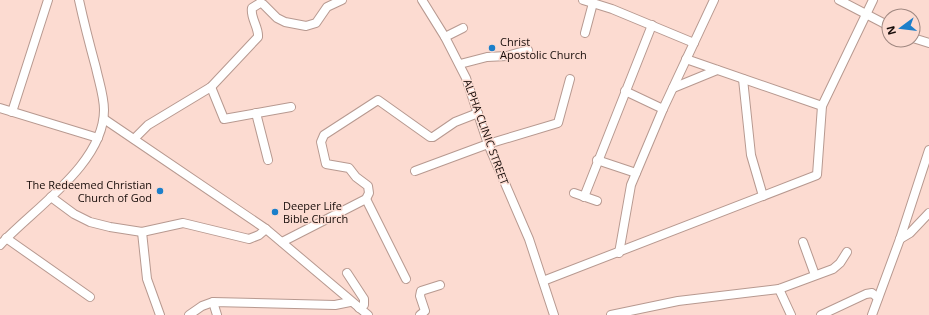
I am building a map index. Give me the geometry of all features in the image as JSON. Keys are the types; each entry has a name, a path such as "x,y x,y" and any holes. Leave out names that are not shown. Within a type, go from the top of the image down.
{"street":[{"path":"12,112 48,0"},
{"path":"0,245 19,224 51,197 81,165 98,138 104,118 103,98 79,0"},
{"path":"134,139 148,126 211,87 258,38 258,31 252,13 252,8 260,3 263,4 277,18 286,22 306,26 316,23 327,7 342,0"},
{"name":"ALPHA CLINIC STREET","path":"422,0 460,64 488,144 529,239 554,315"},
{"path":"582,0 652,25 694,43"},
{"path":"618,253 630,192 636,173 663,109 714,0"},
{"path":"839,0 881,22"},
{"path":"543,281 818,175 822,106 868,15 873,0"},
{"path":"585,33 593,3"},
{"path":"584,197 597,160 652,25"},
{"path":"445,37 463,28"},
{"path":"460,64 487,57 507,56 528,50"},
{"path":"686,59 822,106"},
{"path":"673,88 717,70"},
{"path":"415,171 488,144 558,123 570,79"},
{"path":"743,79 751,155 763,196"},
{"path":"211,87 224,119 291,107"},
{"path":"625,91 663,109"},
{"path":"282,242 366,199 369,193 368,186 356,177 349,168 326,164 321,142 324,135 378,100 430,137 433,137 455,122 478,113"},
{"path":"0,108 98,138"},
{"path":"256,113 268,160"},
{"path":"104,118 266,229 350,302 368,315"},
{"path":"872,315 900,239 929,150"},
{"path":"597,160 636,173"},
{"path":"574,193 596,201"},
{"path":"51,197 90,222 142,232 183,223 249,239 259,235 266,229"},
{"path":"366,199 406,279"},
{"path":"900,239 910,233 929,213"},
{"path":"142,232 147,279 160,315"},
{"path":"6,238 90,297"},
{"path":"803,242 815,275"},
{"path":"611,315 678,301 779,289 837,267 847,252"},
{"path":"347,273 364,299 364,305 359,308"},
{"path":"420,315 425,311 420,296 420,290 440,285"},
{"path":"779,289 791,315"},
{"path":"821,315 866,294 872,294 878,298"},
{"path":"189,315 202,306 213,302 335,305 350,302"},
{"path":"213,302 217,315"}],"place":[{"name":"Christ Apostolic Church","path":"492,48"},
{"name":"The Redeemed Christian Church of God","path":"160,191"},
{"name":"Deeper Life Bible Church","path":"275,212"}]}
